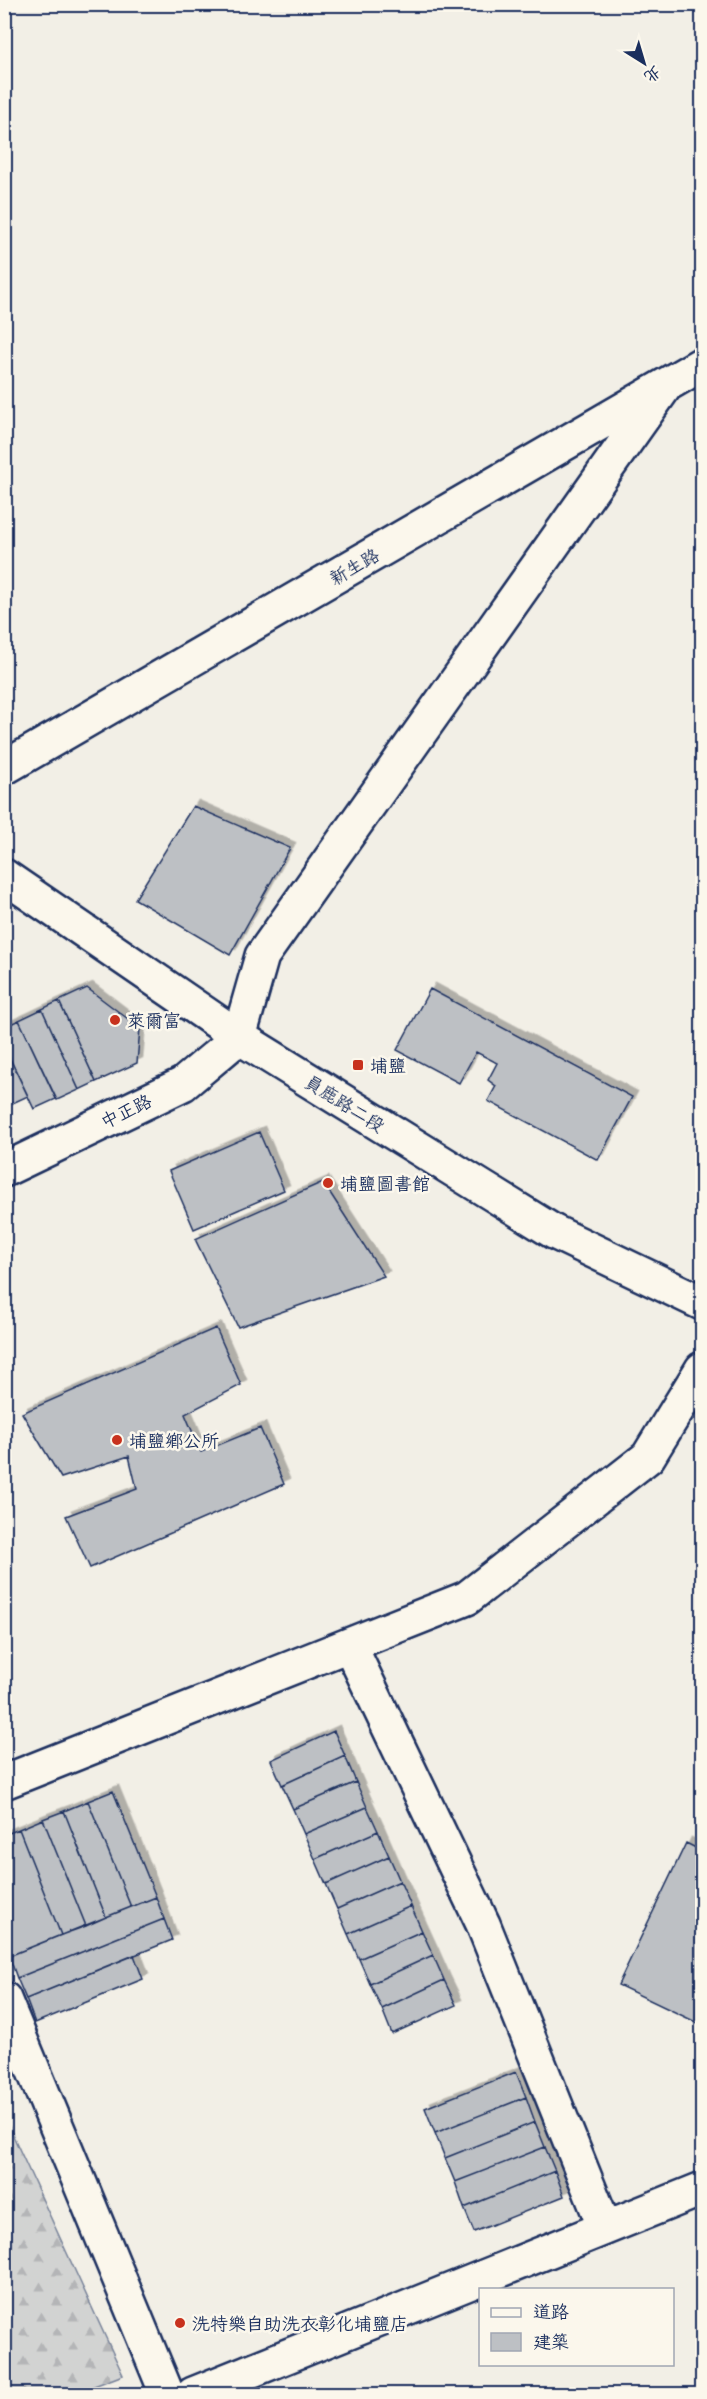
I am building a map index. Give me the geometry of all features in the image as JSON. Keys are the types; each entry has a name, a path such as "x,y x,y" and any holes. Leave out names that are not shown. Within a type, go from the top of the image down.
{"street":[{"name":"新生路","path":"4,768 702,364"},
{"path":"239,1037 262,956 666,385"},
{"name":"員鹿路二段","path":"4,876 239,1037 554,1232 702,1303"},
{"name":"中正路","path":"4,1170 183,1084 239,1037"},
{"path":"4,1782 467,1598 648,1457 702,1369"},
{"path":"350,1646 483,1924 605,2228"},
{"path":"4,2000 167,2394"},
{"path":"193,2394 702,2189"}],"green space":[{"path":"4,2116 123,2375 73,2394 5,2394"}],"building":[{"path":"193,806 290,848 230,955 135,899"},
{"path":"87,988 140,1028 137,1063 96,1082 59,1001"},
{"path":"430,989 632,1097 598,1160 488,1101 496,1086 488,1080 497,1063 476,1052 459,1083 397,1050"},
{"path":"59,1001 96,1082 79,1090 42,1009"},
{"path":"42,1009 79,1090 57,1100 19,1020"},
{"path":"19,1020 56,1099 34,1109 4,1046 4,1027"},
{"path":"4,1046 28,1096 4,1107"},
{"path":"259,1132 284,1190 194,1229 169,1171"},
{"path":"323,1182 384,1276 238,1327 195,1239"},
{"name":"埔鹽鄉公所","path":"216,1328 241,1385 185,1414 201,1452 260,1428 284,1484 90,1568 66,1516 137,1489 129,1456 61,1478 22,1413"},
{"path":"334,1731 345,1756 282,1785 271,1760"},
{"path":"345,1756 356,1782 293,1809 282,1785"},
{"path":"356,1782 367,1807 304,1834 293,1809"},
{"path":"113,1791 156,1897 131,1907 88,1801"},
{"path":"88,1801 131,1907 106,1917 64,1811"},
{"path":"367,1807 378,1831 315,1859 304,1834"},
{"path":"64,1811 106,1917 86,1926 43,1819"},
{"path":"43,1819 86,1926 61,1935 19,1829"},
{"path":"19,1829 61,1935 9,1956 4,1944 4,1835"},
{"path":"378,1831 389,1856 326,1884 315,1859"},
{"path":"686,1843 702,1851 702,2025 618,1985"},
{"path":"389,1856 400,1881 337,1909 326,1884"},
{"path":"400,1881 411,1906 348,1934 337,1909"},
{"path":"156,1897 164,1919 17,1978 9,1956"},
{"path":"411,1906 422,1931 359,1959 348,1934"},
{"path":"164,1919 172,1940 26,1999 17,1978"},
{"path":"422,1931 433,1955 370,1984 359,1959"},
{"path":"134,1955 143,1979 35,2023 26,1999"},
{"path":"433,1955 444,1980 382,2009 370,1984"},
{"path":"444,1980 456,2005 392,2034 382,2009"},
{"path":"516,2072 526,2097 435,2133 425,2108"},
{"path":"526,2097 535,2122 445,2158 435,2133"},
{"path":"535,2122 545,2147 455,2182 445,2158"},
{"path":"545,2147 555,2171 464,2208 455,2182"},
{"path":"555,2171 564,2196 474,2232 464,2208"}],"place":[{"name":"萊爾富","path":"115,1020"},
{"name":"埔鹽","path":"358,1065"},
{"name":"埔鹽圖書館","path":"328,1183"},
{"name":"埔鹽鄉公所","path":"117,1440"},
{"name":"洗特樂自助洗衣彰化埔鹽店","path":"180,2323"}]}
